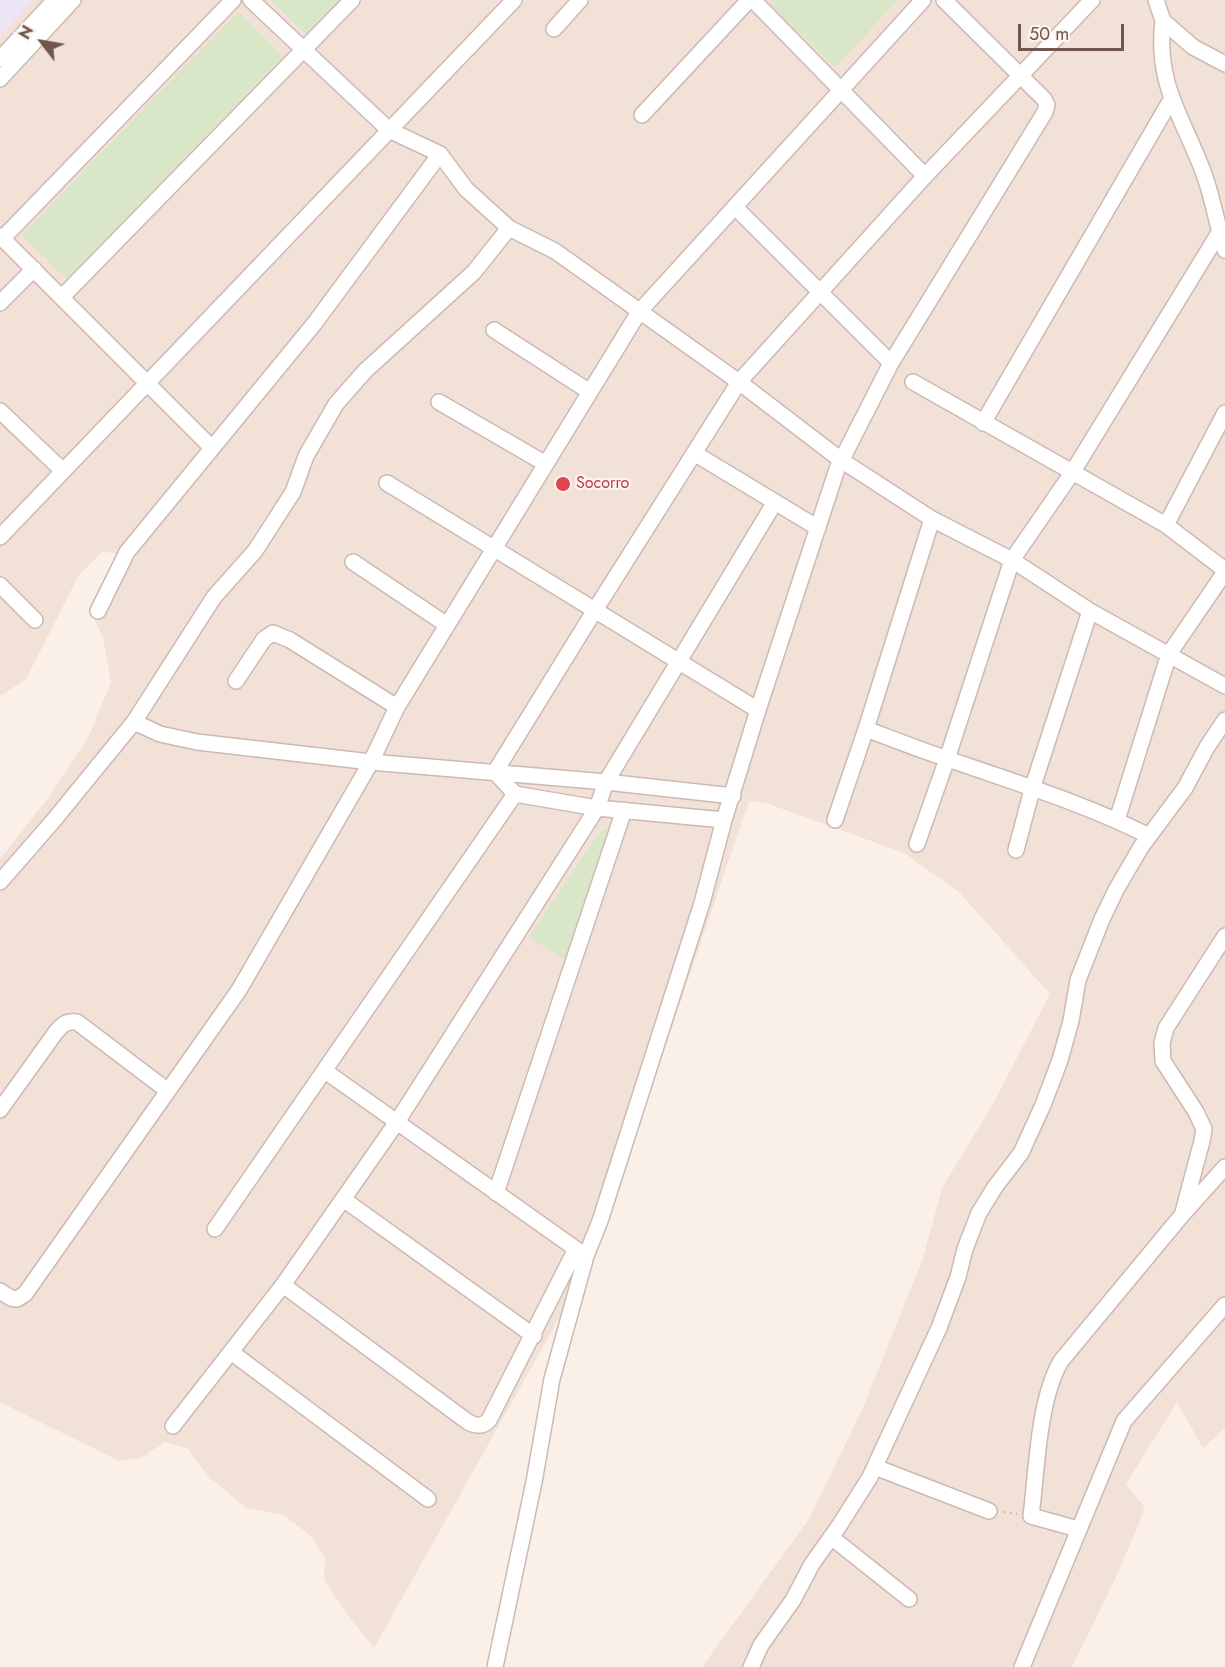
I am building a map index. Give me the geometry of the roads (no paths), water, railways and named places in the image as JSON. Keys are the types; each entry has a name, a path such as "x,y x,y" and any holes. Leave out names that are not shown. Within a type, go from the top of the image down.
{"street":[{"path":"0,59 55,0"},
{"path":"0,79 73,0"},
{"path":"212,447 1,237 233,0"},
{"path":"250,0 389,130 440,154 466,189 509,228 555,251 739,382 841,460 932,519 1012,560 1090,611 1225,687"},
{"path":"62,297 352,0"},
{"path":"0,537 514,0"},
{"path":"554,29 580,0"},
{"path":"642,114 751,0 925,176"},
{"path":"0,1291 17,1299 25,1294 239,990 371,762 397,707 639,312 923,0"},
{"path":"283,1285 473,1425 485,1424 581,1253 603,1210 702,903 724,820 758,710 841,460 891,363 1045,112 1047,105 1044,99 944,0"},
{"path":"495,772 739,382 925,176 1092,0"},
{"path":"1156,0 1163,21 1160,44 1163,68 1177,114 1204,174 1225,250"},
{"path":"1163,21 1193,47 1225,64"},
{"path":"983,423 1172,98"},
{"path":"98,610 127,552 314,324 440,154"},
{"path":"735,207 891,363"},
{"path":"0,882 134,722 214,597 255,551 293,492 306,456 336,404 365,371 474,272 509,228"},
{"path":"917,844 1012,560 1072,473 1219,233"},
{"path":"0,303 34,269"},
{"path":"494,330 590,392"},
{"path":"913,382 1166,525 1225,571 1169,654 1118,820"},
{"path":"439,402 546,464"},
{"path":"0,411 63,471"},
{"path":"1166,525 1225,413"},
{"path":"694,453 818,528"},
{"path":"387,483 758,710"},
{"path":"173,1426 283,1285 397,1122 597,808 606,782 775,502"},
{"path":"835,820 932,519"},
{"path":"353,562 447,625"},
{"path":"0,585 35,620"},
{"path":"1017,850 1033,786 1090,611"},
{"path":"236,681 264,639 273,633 290,640 397,707"},
{"path":"751,1667 761,1645 793,1600 812,1564 875,1467 949,1305 971,1231 979,1213 995,1187 1021,1153 1043,1105 1071,1022 1078,980 1116,890 1149,836 1185,788 1207,747 1225,720"},
{"path":"134,722 160,734 197,742 371,762 606,782 733,796"},
{"path":"866,729 947,759 1033,786 1118,820 1149,836"},
{"path":"495,772 515,794 597,808 724,820"},
{"path":"215,1229 515,794"},
{"path":"496,1193 624,810"},
{"path":"1182,1215 1202,1141 1203,1129 1196,1112 1163,1061 1162,1043 1166,1028 1225,936"},
{"path":"0,1110 56,1032 64,1023 70,1022 77,1022 168,1091"},
{"path":"325,1071 581,1253"},
{"path":"1078,1529 1031,1516 1045,1403 1053,1375 1061,1361 1182,1215 1225,1167"},
{"path":"343,1198 534,1336"},
{"path":"495,1667 534,1482 552,1379 581,1253"},
{"path":"1022,1667 1124,1420 1225,1305"},
{"path":"231,1352 428,1499"},
{"path":"875,1467 989,1511"},
{"path":"831,1537 909,1599"}],"place":[{"name":"Socorro","path":"563,484"}]}
